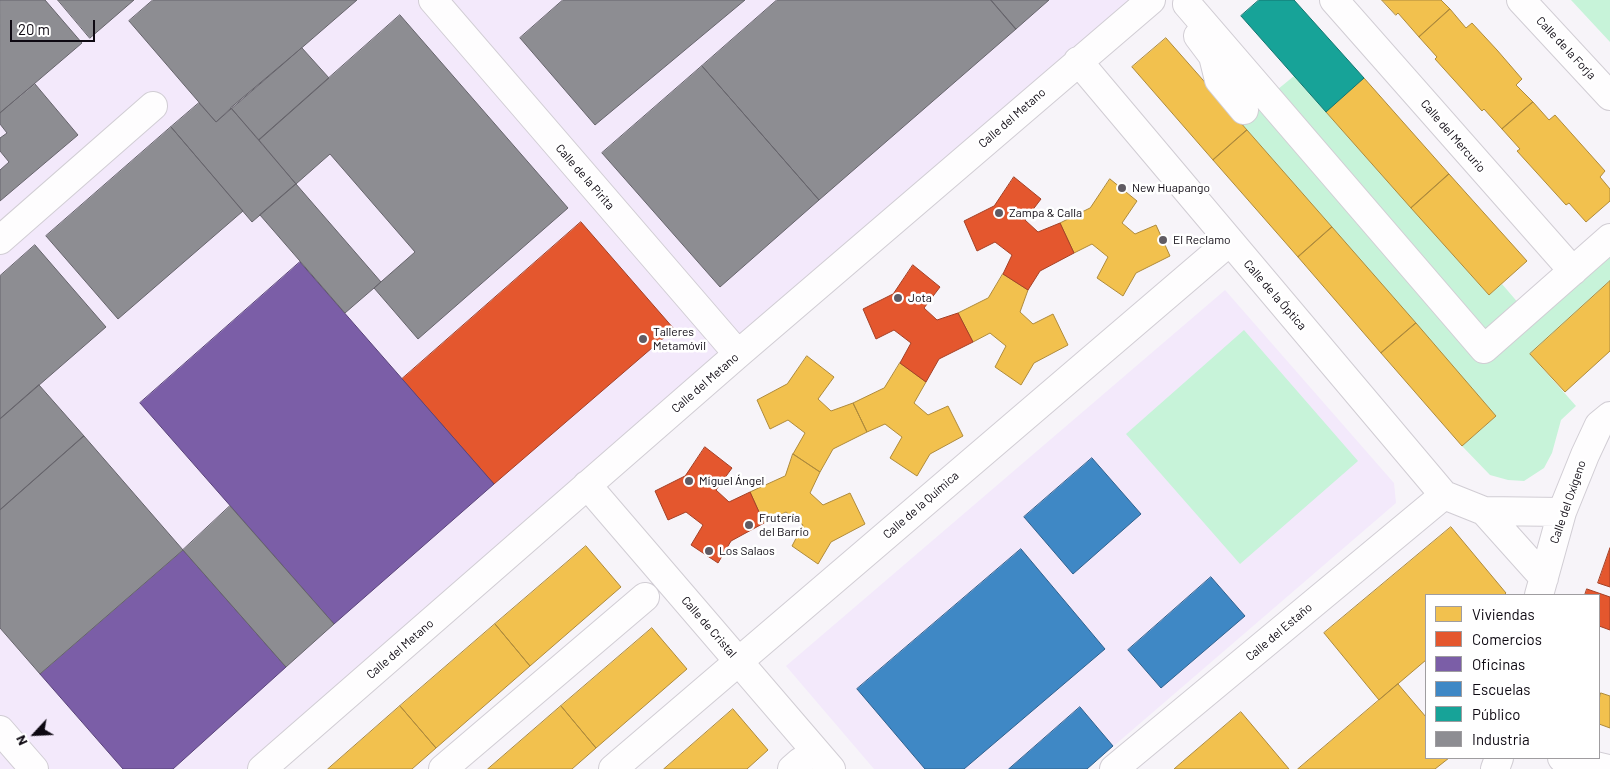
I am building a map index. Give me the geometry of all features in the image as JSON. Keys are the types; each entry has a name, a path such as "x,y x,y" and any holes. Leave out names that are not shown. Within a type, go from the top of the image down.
{"street":[{"name":"Calle de la Pirita","path":"433,0 738,354"},
{"name":"Calle del Metano","path":"262,769 738,354 1151,0"},
{"name":"Calle del Mercurio","path":"1334,0 1572,271"},
{"name":"Calle de la Forja","path":"1521,0 1610,96"},
{"path":"1178,2 1484,349 1610,238"},
{"path":"1178,2 1179,10 1213,56 1220,80 1244,110"},
{"name":"Calle de la Óptica","path":"1078,61 1444,495 1484,511 1562,512"},
{"path":"0,240 153,106"},
{"name":"Calle de la Química","path":"613,769 1229,242"},
{"name":"Calle del Oxígeno","path":"1542,587 1562,512 1592,440 1600,426 1610,416"},
{"name":"Calle de Cristal","path":"587,485 831,769"},
{"name":"Calle del Estaño","path":"1114,769 1444,495"},
{"name":"Calle de la Óptica","path":"1484,511 1542,587"},
{"path":"443,769 645,597"},
{"path":"0,730 34,769"},
{"path":"1566,759 1608,769"}],"shaded area":[{"path":"0,0 1151,0 262,769 0,769"},
{"path":"1225,290 1394,483 1396,503 1087,769 874,769 786,666"}],"green space":[{"path":"1571,0 1610,0 1610,42"},
{"path":"1294,76 1489,295 1502,284 1526,312 1610,252 1610,281 1530,354 1576,406 1561,420 1552,453 1544,468 1524,481 1508,480 1490,475 1462,446 1496,416 1239,121"},
{"path":"1244,330 1358,461 1240,564 1126,434"}],"building: Viviendas":[{"path":"1382,0 1441,0 1450,9 1419,37 1398,13 1396,15"},
{"path":"1450,9 1466,28 1472,23 1497,50 1522,79 1516,85 1533,102 1502,129 1484,109 1482,111 1435,59 1437,57 1419,37"},
{"path":"1166,38 1247,130 1213,160 1132,67"},
{"path":"1364,78 1449,174 1411,208 1326,112"},
{"path":"1533,102 1549,120 1555,115 1605,171 1600,177 1610,189 1610,201 1586,222 1569,203 1566,205 1517,151 1520,149 1502,129"},
{"path":"1247,130 1332,227 1298,257 1213,160"},
{"path":"1449,174 1527,261 1489,295 1411,208"},
{"path":"1110,179 1137,201 1122,223 1135,234 1156,225 1170,256 1136,273 1123,296 1097,278 1108,257 1092,244 1074,253 1060,223 1090,208"},
{"path":"1332,227 1416,323 1381,353 1298,257"},
{"path":"1003,274 1028,290 1020,312 1033,324 1053,314 1068,345 1034,363 1021,385 995,367 1006,346 990,333 973,342 958,313 988,298"},
{"path":"1610,281 1610,351 1565,392 1530,354"},
{"path":"1416,323 1496,416 1462,446 1381,353"},
{"path":"807,356 834,377 818,399 831,411 853,403 867,432 833,449 820,472 793,454 805,433 788,420 770,429 757,400 787,384"},
{"path":"900,363 926,382 914,403 928,415 948,406 963,436 930,454 917,476 890,458 902,437 885,424 867,432 853,403 884,388"},
{"path":"793,454 820,472 810,493 823,505 850,493 865,524 831,542 818,564 792,546 803,525 786,512 764,523 750,492 785,476"},
{"path":"1451,527 1506,593 1425,594 1425,661 1379,700 1324,633"},
{"path":"586,546 621,587 530,666 495,624"},
{"path":"495,624 530,666 436,748 400,706"},
{"path":"652,628 687,669 596,748 561,706"},
{"path":"1398,684 1425,716 1425,759 1448,759 1435,769 1298,769"},
{"path":"1601,693 1610,696 1610,728 1600,724"},
{"path":"400,706 436,748 412,769 328,769"},
{"path":"561,706 596,748 572,769 488,769"},
{"path":"733,709 768,750 747,769 664,769"},
{"path":"1241,712 1289,769 1174,769 1182,762"}],"building: Comercios":[{"path":"1014,177 1041,199 1025,220 1038,232 1060,223 1074,253 1040,271 1028,290 1003,274 1012,255 995,242 977,251 964,221 994,206"},
{"path":"581,222 674,329 494,484 402,379"},
{"path":"913,265 940,287 924,308 937,320 958,313 973,342 939,359 926,382 900,363 911,343 894,330 876,339 863,309 893,294"},
{"path":"705,447 732,468 716,490 729,502 750,492 764,523 731,541 718,563 691,545 703,525 686,512 668,520 655,491 685,476"},
{"path":"1610,548 1610,587 1598,583"},
{"path":"1587,589 1610,597 1610,630 1600,626 1600,594 1585,594"}],"building: Oficinas":[{"path":"300,262 494,484 334,624 140,403"},
{"path":"183,550 286,667 173,769 123,769 40,674"}],"building: Escuelas":[{"path":"1092,458 1141,514 1073,574 1024,517"},
{"path":"1021,549 1105,649 964,769 925,769 857,689"},
{"path":"1211,577 1245,616 1161,688 1128,650"},
{"path":"1080,707 1113,746 1087,769 1009,769"}],"building: Público":[{"path":"1259,0 1294,0 1364,78 1326,112 1241,16"}],"building: Industria":[{"path":"0,0 45,0 82,43 0,113"},
{"path":"58,0 134,0 90,38"},
{"path":"153,0 357,0 216,122 129,21"},
{"path":"563,0 745,0 595,125 520,38"},
{"path":"777,0 991,0 1016,29 819,200 702,66"},
{"path":"991,0 1049,0 1016,29"},
{"path":"400,15 568,208 418,339 374,288 415,252 330,154 296,184 259,140"},
{"path":"302,48 329,78 259,140 231,108"},
{"path":"702,66 819,200 720,287 602,153"},
{"path":"35,84 78,135 0,201 0,170 9,162 0,151 0,138 7,133 0,124 0,113"},
{"path":"199,103 216,122 231,108 296,184 252,222 171,127"},
{"path":"171,127 243,211 118,319 46,236"},
{"path":"296,184 381,282 345,313 260,215"},
{"path":"35,245 106,327 0,419 0,276"},
{"path":"39,385 84,436 0,510 0,419"},
{"path":"84,436 183,550 40,674 0,628 0,510"},
{"path":"230,506 334,624 286,667 183,550"}],"place":[{"name":"New Huapango","path":"1122,188"},
{"name":"Zampa & Calla","path":"999,213"},
{"name":"El Reclamo","path":"1163,240"},
{"name":"Jota","path":"898,298"},
{"name":"Talleres Metamóvil","path":"643,339"},
{"name":"Miguel Ángel","path":"689,481"},
{"name":"Frutería del Barrio","path":"749,525"},
{"name":"Los Salaos","path":"709,551"}]}
